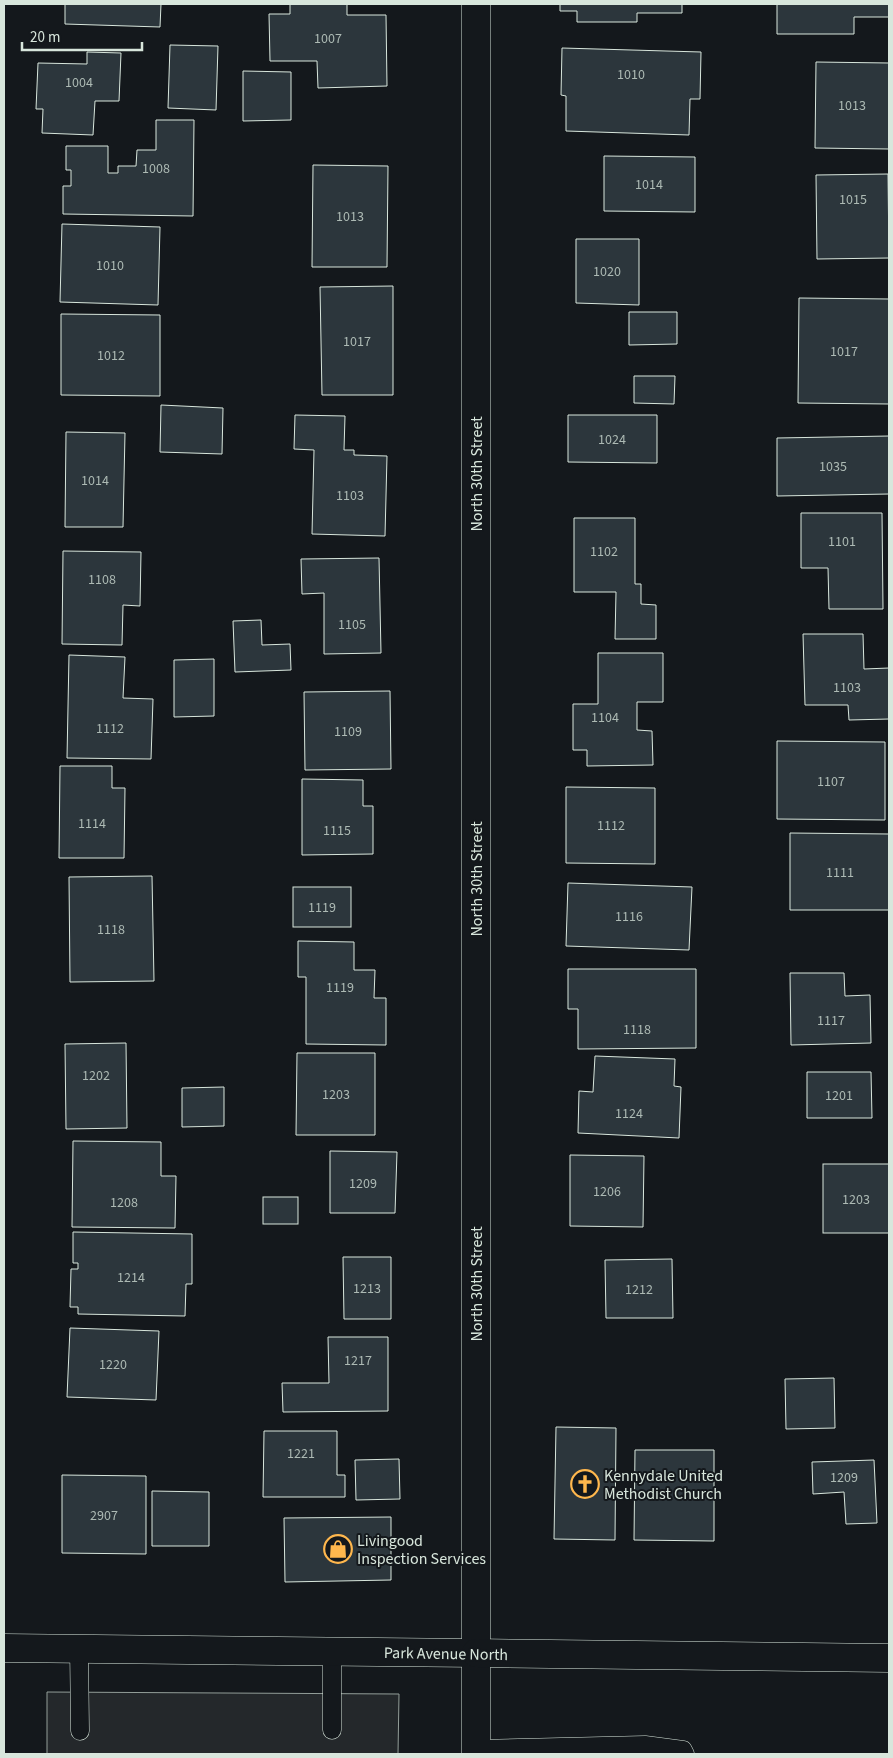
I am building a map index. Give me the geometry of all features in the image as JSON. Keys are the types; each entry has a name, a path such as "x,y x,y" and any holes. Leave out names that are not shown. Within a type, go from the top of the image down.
{"street":[{"name":"North 30th Street","path":"476,4 476,1752"},
{"name":"Park Avenue North","path":"4,1648 889,1658"}],"lane":[{"path":"79,1648 80,1731"},
{"path":"332,1652 332,1730"},
{"path":"476,1752 645,1745 683,1750 685,1754"}],"shaded area":[{"path":"47,1692 399,1694 398,1754 47,1754"}],"building":[{"path":"65,4 161,4 160,27 65,24"},
{"path":"290,4 347,4 347,15 386,15 387,86 318,88 317,61 270,61 269,14 290,14"},
{"path":"560,4 682,4 682,13 637,13 637,22 577,22 577,11 560,11"},
{"path":"777,4 889,4 889,17 854,17 854,34 777,34"},
{"path":"170,45 218,46 216,110 168,108"},
{"path":"562,48 701,52 700,99 690,99 689,135 566,131 566,96 561,95"},
{"path":"87,52 121,53 119,101 95,101 93,135 42,133 43,109 36,109 38,63 87,64"},
{"path":"816,62 889,63 889,149 815,148"},
{"path":"243,71 291,72 291,120 243,121"},
{"path":"156,120 194,120 193,216 63,214 63,186 71,186 71,170 66,170 66,146 108,146 108,173 118,173 118,166 136,166 137,150 156,150"},
{"path":"604,156 695,157 695,212 604,211"},
{"path":"313,165 388,166 387,267 312,267"},
{"path":"888,174 889,258 817,259 816,175"},
{"path":"62,224 160,227 158,305 60,302"},
{"path":"576,239 639,239 639,305 576,303"},
{"path":"393,286 393,395 322,395 320,287"},
{"path":"799,298 889,299 889,404 798,403"},
{"path":"629,312 677,312 677,344 629,345"},
{"path":"61,314 160,315 160,396 61,395"},
{"path":"634,376 675,376 674,404 634,403"},
{"path":"161,405 223,408 222,454 160,452"},
{"path":"295,415 345,416 344,450 354,450 354,455 387,456 385,536 312,534 314,450 294,449"},
{"path":"568,415 657,415 657,463 568,462"},
{"path":"66,432 125,433 123,527 65,527"},
{"path":"889,436 889,494 777,496 777,438"},
{"path":"801,513 882,513 883,609 829,609 828,568 801,568"},
{"path":"574,518 635,518 635,584 641,584 641,604 656,605 656,639 615,639 616,592 574,592"},
{"path":"63,551 141,552 140,606 123,605 122,645 62,644"},
{"path":"379,558 381,653 324,654 324,593 302,594 301,559"},
{"path":"261,620 262,645 290,644 291,670 235,672 233,621"},
{"path":"803,634 863,634 864,669 889,668 889,719 849,720 848,705 805,705"},
{"path":"598,653 663,653 663,702 637,702 637,730 652,731 653,765 587,766 587,750 573,750 573,704 598,704"},
{"path":"69,655 125,657 123,698 153,699 151,759 67,758"},
{"path":"214,659 214,716 174,717 174,660"},
{"path":"390,691 391,769 305,770 304,692"},
{"path":"777,741 885,742 885,820 777,819"},
{"path":"60,766 112,766 112,788 125,788 124,858 59,858"},
{"path":"302,779 363,780 363,806 373,806 373,854 302,855"},
{"path":"566,787 655,788 655,864 566,863"},
{"path":"790,833 889,834 889,910 790,910"},
{"path":"152,876 154,981 70,982 69,877"},
{"path":"568,883 692,887 689,950 566,946"},
{"path":"293,887 351,887 351,927 293,927"},
{"path":"298,941 354,942 354,970 375,970 374,998 386,998 386,1045 306,1044 306,977 298,977"},
{"path":"568,969 696,969 696,1048 578,1049 578,1009 568,1009"},
{"path":"790,973 844,973 845,996 870,995 871,1043 791,1045"},
{"path":"126,1043 127,1128 66,1129 65,1044"},
{"path":"297,1053 375,1053 375,1135 296,1135"},
{"path":"595,1056 675,1059 674,1086 681,1087 679,1138 578,1133 579,1091 593,1092"},
{"path":"807,1072 871,1072 872,1118 807,1118"},
{"path":"224,1087 224,1126 182,1127 182,1088"},
{"path":"73,1141 161,1142 161,1176 176,1176 175,1228 72,1227"},
{"path":"330,1151 397,1152 395,1213 330,1213"},
{"path":"570,1155 644,1156 643,1227 570,1226"},
{"path":"823,1164 889,1164 889,1233 823,1233"},
{"path":"263,1197 298,1197 298,1224 263,1224"},
{"path":"73,1232 192,1234 192,1284 186,1284 185,1316 78,1314 78,1307 70,1307 71,1269 78,1269 78,1263 73,1263"},
{"path":"343,1257 391,1257 391,1319 344,1319"},
{"path":"672,1259 673,1318 606,1318 605,1260"},
{"path":"70,1328 159,1331 156,1400 67,1397"},
{"path":"328,1337 388,1337 388,1411 283,1412 282,1383 329,1383"},
{"path":"834,1378 835,1428 786,1429 785,1379"},
{"name":"Kennydale United Methodist Church","path":"556,1427 616,1428 615,1540 554,1539"},
{"path":"264,1431 337,1431 337,1475 345,1475 345,1497 263,1497"},
{"path":"635,1450 714,1450 714,1541 634,1540"},
{"path":"399,1459 400,1499 356,1500 355,1460"},
{"path":"874,1460 877,1523 846,1524 844,1492 813,1494 812,1462"},
{"path":"62,1475 146,1476 146,1554 62,1553"},
{"path":"152,1491 209,1492 209,1546 152,1546"},
{"name":"Livingood Inspection Services","path":"391,1517 391,1580 285,1582 284,1518"}],"place":[{"name":"Kennydale United Methodist Church","path":"585,1484"},
{"name":"Livingood Inspection Services","path":"338,1549"}]}
